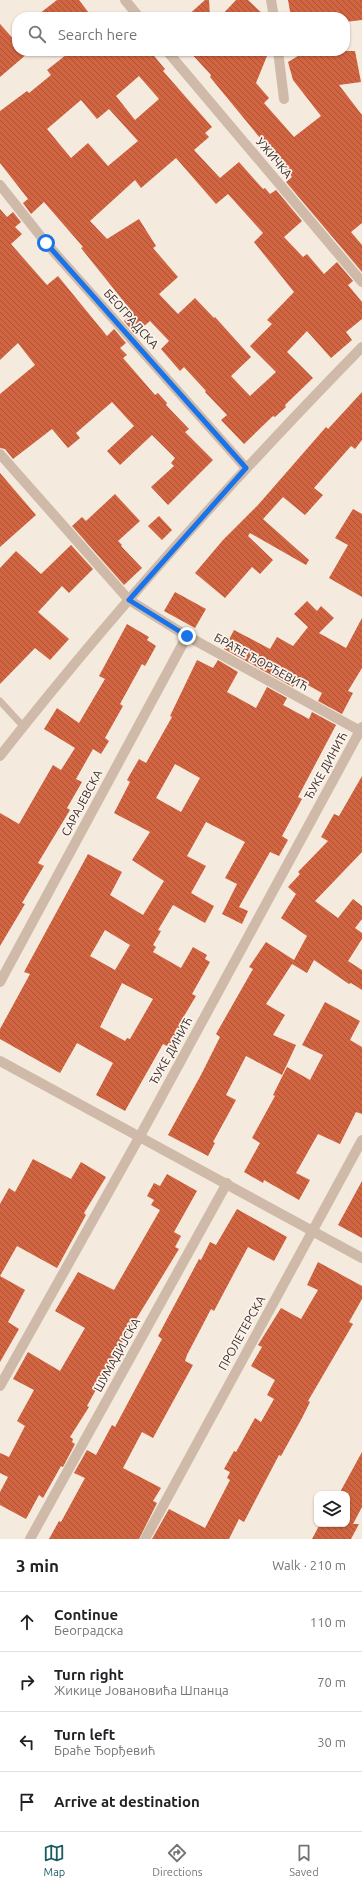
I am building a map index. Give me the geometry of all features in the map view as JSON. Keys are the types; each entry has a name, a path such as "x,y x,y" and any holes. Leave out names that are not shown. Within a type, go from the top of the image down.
{"street":[{"path":"125,0 135,12"},
{"path":"271,0 273,12"},
{"name":"УЖИЧКА","path":"171,56 362,282"},
{"path":"279,56 284,99"},
{"name":"БЕОГРАДСКА","path":"0,185 46,243 246,468"},
{"path":"0,756 129,600 246,468 362,347"},
{"name":"БРАЋЕ ЂОРЂЕВИЋ","path":"0,454 129,600 187,636 361,730"},
{"name":"САРАЈЕВСКА","path":"0,982 187,636"},
{"name":"ЂУКЕ ДИНИЋ","path":"0,1386 140,1136 361,730"},
{"path":"0,1061 227,1183 362,1258"},
{"name":"ПРОЛЕТЕРСКА","path":"145,1539 362,1140"},
{"name":"ШУМАДИЈСКА","path":"30,1539 227,1183"}],"lane":[{"path":"0,701 24,726"}],"building":[{"path":"57,0 79,0 88,12 41,12"},
{"path":"205,0 209,0 210,12 192,12"},
{"path":"236,0 248,0 261,12 225,12"},
{"path":"288,0 362,0 362,20 350,21 350,12 290,12"},
{"path":"0,24 12,37 12,56 25,56 0,77"},
{"path":"350,51 355,51 361,82 339,85 362,115 362,223 351,232 362,245 362,272 286,182 292,177 210,77 211,75 194,56 267,56 256,83 269,98 264,103 294,137 321,116 293,80 288,62 298,56 350,56"},
{"path":"65,56 154,56 165,69 163,71 212,127 205,133 209,137 194,150 220,178 239,162 263,189 265,188 270,194 276,190 302,221 284,237 303,257 307,254 324,274 337,262 353,281 348,285 362,302 362,319 346,332 352,340 331,358 307,331 287,352 313,378 285,405 286,407 275,417 273,416 244,444 221,420 227,415 184,367 180,371 161,349 169,341 150,321 135,334 124,321 133,313 81,248 83,247 44,202 31,214 23,203 28,199 0,163 0,111 27,91 29,93 51,75 47,70","holes":["139,76 159,99 135,120 116,96","81,100 97,119 109,109 138,141 108,166 88,143 71,158 47,129","176,158 216,204 228,194 263,233 254,242 294,292 267,320 272,324 250,346 276,372 250,396 231,376 251,357 215,317 214,318 195,298 178,314 159,294 178,277 153,248 156,246 139,219 107,239 90,221 135,180 141,188"]},
{"path":"0,209 7,217 13,212 21,222 15,227 22,234 11,244 47,285 58,276 107,336 114,329 126,343 120,348 127,355 123,358 155,395 158,393 167,403 166,405 189,429 185,432 213,460 168,505 151,487 174,466 171,463 175,458 152,435 120,465 107,451 134,426 112,402 76,433 80,438 68,448 52,429 13,459 5,449 0,448 0,394 35,365 18,343 0,360"},
{"path":"362,392 362,440 355,449 351,446 314,488 323,495 305,515 283,497 263,519 309,560 306,565 250,533 248,536 273,560 260,574 252,567 225,598 195,573 223,540 258,505 326,427 328,429"},
{"path":"0,473 36,515 0,547"},
{"path":"115,494 140,521 118,541 142,568 124,585 72,526 82,517 86,521"},
{"path":"353,509 362,514 362,597 329,578 348,545 335,538"},
{"path":"159,516 172,530 162,540 148,526"},
{"path":"71,545 93,569 69,593 62,586 38,612 69,639 50,660 35,648 0,684 0,568 16,551 41,574"},
{"path":"175,592 206,609 195,628 164,611"},
{"path":"307,601 317,611 321,606 334,618 319,633 346,648 362,618 362,668 348,691 353,693 342,714 318,701 322,693 297,679 293,687 224,649 234,630 270,649 277,637 293,646 308,627 294,614"},
{"path":"127,624 149,637 147,640 156,646 145,666 142,664 120,704 123,706 105,738 109,741 101,754 93,749 76,779 82,782 67,808 70,810 38,863 44,866 22,903 25,904 0,946 0,813 19,824 53,765 61,770 75,748 44,729 57,708 79,723 105,679 99,676"},
{"path":"197,660 213,668 218,660 238,672 227,692 256,708 267,687 287,698 283,705 309,719 312,712 336,725 298,797 302,799 282,836 288,840 279,856 270,852 239,907 248,911 242,924 222,914 237,884 225,878 245,842 206,822 187,856 206,866 191,893 214,906 205,923 173,905 158,930 161,931 153,945 156,947 153,952 181,968 193,947 207,955 205,959 210,962 192,994 196,996 181,1021 183,1022 169,1047 163,1044 125,1111 96,1095 113,1063 77,1043 60,1073 0,1039 0,1029 30,974 24,972 88,854 122,872 110,895 143,915 164,881 132,860 150,832 114,813 130,782 127,780 139,759 146,763 172,717 170,716","holes":["175,764 200,778 181,812 156,798","105,930 130,945 115,970 90,956","122,983 153,999 130,1039 127,1038 125,1041 100,1027"]},
{"path":"362,776 362,852 315,901 338,918 353,899 362,906 362,919 355,928 362,933 362,939 348,961 362,970 362,990 351,983 349,984 314,960 307,973 292,964 266,1004 285,1015 273,1035 296,1045 282,1075 246,1056 226,1095 236,1100 213,1142 215,1143 208,1156 168,1135 220,1037 216,1034 253,969 249,967 266,942 294,960 307,936 281,918 296,894 288,887 300,874 298,872 328,841 321,837 334,814 339,816"},
{"path":"325,1002 360,1021 350,1040 362,1047 362,1114 356,1112 340,1144 318,1134 296,1173 310,1180 299,1200 264,1180 263,1183 244,1172 260,1143 252,1138 275,1096 273,1095 287,1067 310,1080 323,1055 302,1045"},
{"path":"33,1159 71,1179 81,1162 106,1177 84,1213 86,1215 57,1268 17,1246 0,1276 0,1204 9,1188 15,1192"},
{"path":"167,1174 197,1191 174,1232 181,1236 175,1247 179,1249 124,1339 87,1406 89,1407 70,1437 73,1439 72,1442 75,1444 63,1467 61,1466 43,1498 39,1495 26,1519 0,1505 0,1492 8,1477 0,1473 0,1453 9,1457 25,1426 17,1421 34,1390 13,1379 28,1352 60,1371 85,1328 55,1311 78,1272 114,1290 160,1210 151,1205 154,1200 147,1196 154,1183 160,1186"},
{"path":"362,1181 362,1238 338,1225"},
{"path":"237,1209 287,1237 274,1261 248,1247 214,1311 211,1309 187,1355 185,1361 193,1365 153,1438 142,1432 123,1468 161,1488 153,1501 157,1503 139,1539 49,1539 59,1521 61,1522 85,1478 74,1473 87,1450 96,1455 112,1425 115,1427 162,1339 158,1336 199,1259 201,1260 210,1242 216,1245"},
{"path":"318,1262 362,1286 362,1299 349,1322 353,1324 308,1401 310,1402 302,1418 281,1456 279,1455 244,1522 239,1519 229,1539 152,1539 169,1509 205,1528 230,1480 227,1478 230,1472 224,1469 234,1451 236,1452 255,1418 261,1422 274,1399 267,1395 275,1380 251,1366 262,1347 258,1345 281,1308 301,1319 318,1290 307,1285"},
{"path":"0,1276 25,1290 8,1322 19,1329 0,1362"},
{"path":"362,1452 362,1507 353,1524 359,1524 351,1539 312,1539 318,1527 350,1527 350,1491 341,1491"}],"route":[{"path":"46,243 246,468 129,600 187,636"}]}
